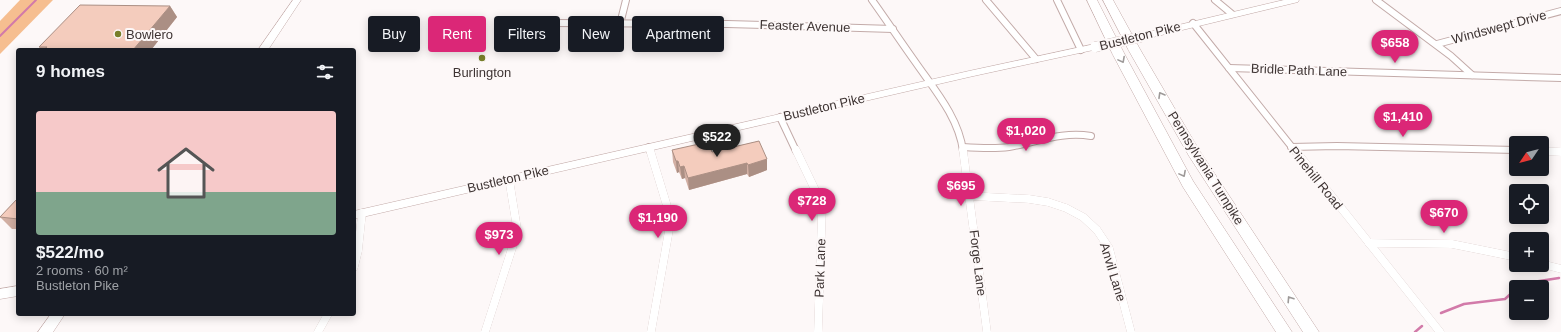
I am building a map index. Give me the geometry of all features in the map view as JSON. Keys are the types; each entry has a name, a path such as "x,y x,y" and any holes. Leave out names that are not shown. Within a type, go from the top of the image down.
{"highway":[{"name":"Pennsylvania Turnpike","path":"1092,0 1119,55 1188,184 1284,332"},
{"name":"Pennsylvania Turnpike","path":"1108,0 1135,51 1194,153 1312,332"}],"main road":[{"path":"264,48 297,0"},
{"name":"Bustleton Pike","path":"358,214 1036,59 1141,37 1193,23 1295,0"},
{"path":"0,294 16,290"},
{"path":"46,330 51,316"},
{"path":"46,330 57,316"},
{"path":"46,330 64,316"}],"street":[{"path":"622,16 626,0"},
{"name":"Forge Lane","path":"872,0 930,83 958,127 963,148 987,332"},
{"path":"986,0 1036,59"},
{"path":"1057,0 1081,50"},
{"path":"1215,0 1232,14"},
{"path":"1376,0 1437,44 1472,75"},
{"name":"Windswept Drive","path":"1437,44 1561,11"},
{"name":"Pinehill Road","path":"1193,23 1440,332"},
{"name":"Feaster Avenue","path":"624,24 727,24 893,29"},
{"name":"Bridle Path Lane","path":"1229,68 1561,78"},
{"name":"Park Lane","path":"780,117 819,198 822,210 818,332"},
{"path":"963,148 1010,147 1063,134 1081,134 1091,136"},
{"path":"1291,147 1337,146 1509,150"},
{"path":"649,147 671,219 651,332"},
{"path":"1549,151 1561,152"},
{"path":"485,332 516,236 517,228 509,179"},
{"name":"Anvil Lane","path":"969,196 1045,201 1068,208 1091,223 1109,248 1131,332"},
{"path":"356,259 358,251 358,214"},
{"path":"1369,243 1452,244 1509,256"},
{"path":"1549,266 1561,269"},
{"path":"318,332 327,316"}],"shaded area":[{"path":"20,0 53,0 0,54 0,21"}],"building":[{"path":"80,5 170,6 135,48 39,47"},
{"path":"759,141 767,159 748,165 747,163 688,178 684,166 680,167 672,150 708,142 712,152"},
{"path":"16,200 16,219 0,217"}],"waterway":[{"path":"0,36 36,0"},
{"path":"1546,280 1559,278"},
{"path":"1441,313 1464,304 1505,299 1509,295"},
{"path":"1415,332 1422,326"}],"place":[{"name":"Bowlero","path":"118,34"},
{"name":"Burlington","path":"482,58"}]}
